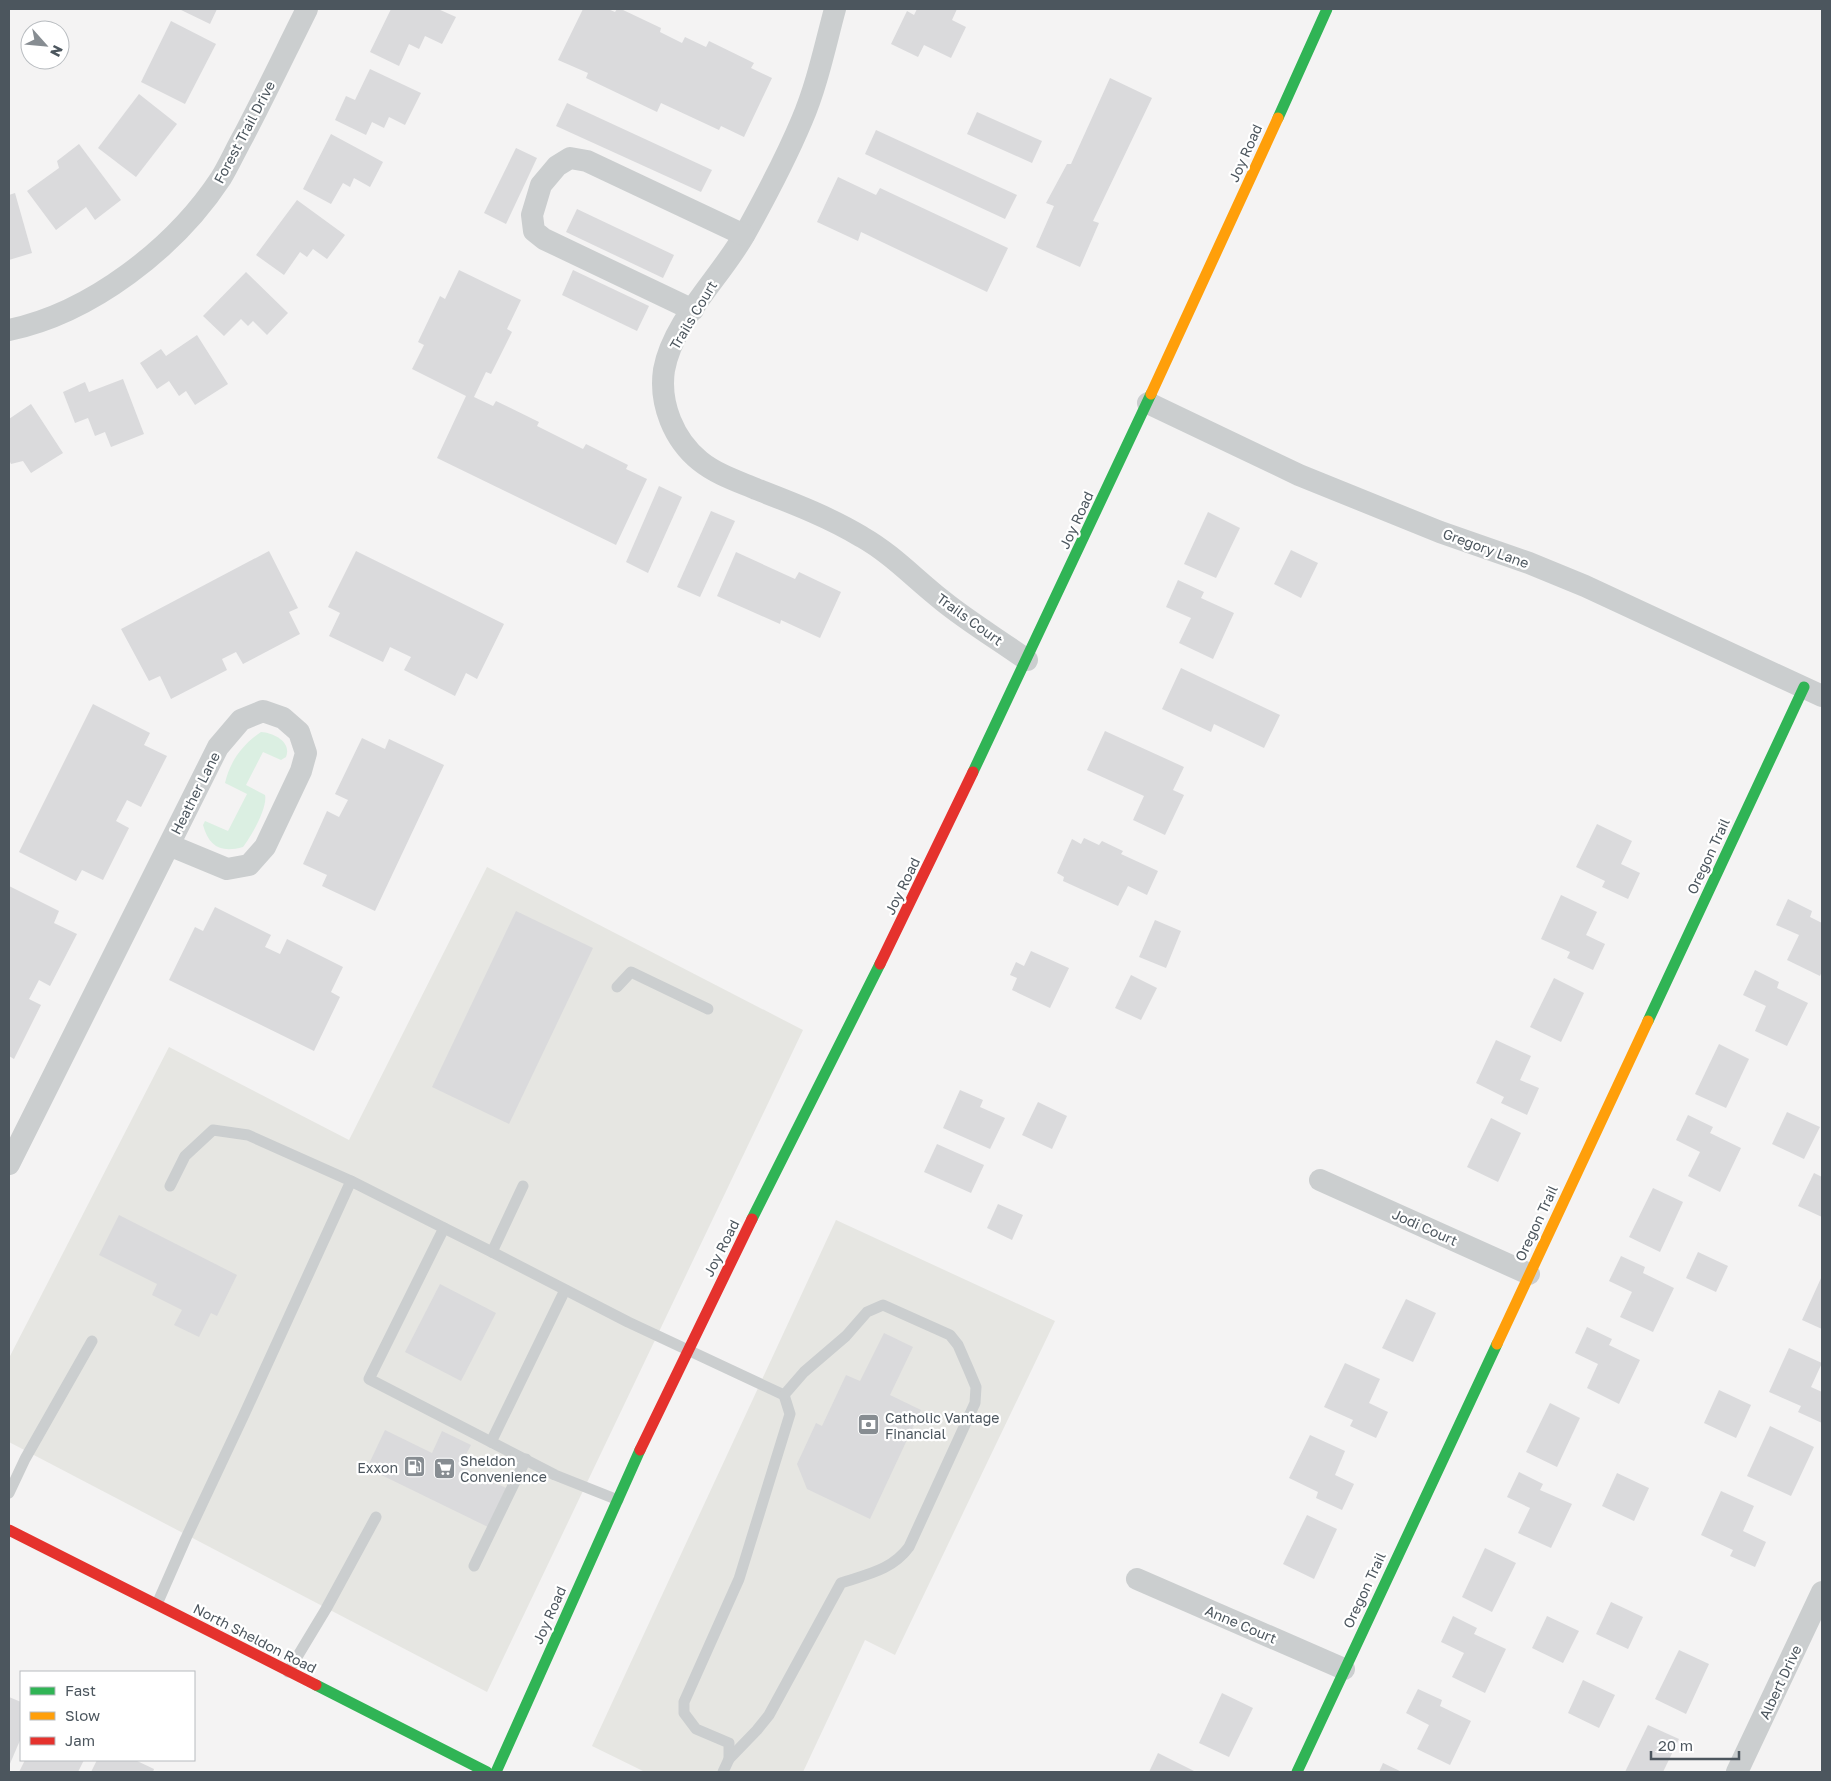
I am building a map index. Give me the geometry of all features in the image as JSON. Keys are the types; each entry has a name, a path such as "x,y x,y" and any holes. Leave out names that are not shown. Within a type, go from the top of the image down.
{"street":[{"name":"Forest Trail Drive","path":"9,330 62,312 103,291 138,268 172,238 201,205 221,178 307,9"},
{"name":"Trails Court","path":"835,9 802,119 744,235 673,343 664,371 664,400 670,422 678,437 702,463 721,474 823,516 862,537 899,563 943,601 1027,660"},
{"name":"Joy Road","path":"496,1772 618,1500 688,1350 883,959 1027,660 1148,403 1327,9"},
{"path":"693,310 544,239 534,231 532,215 541,185 557,166 570,158 587,161 744,235"},
{"name":"Gregory Lane","path":"1148,403 1299,475 1440,532 1529,563 1585,586 1813,692"},
{"name":"Oregon Trail","path":"1297,1772 1529,1274 1813,692"},
{"name":"Heather Lane","path":"9,1164 218,747 241,720 263,712 283,718 299,732 306,753 301,771 265,847 249,865 227,869 169,845"},
{"name":"Jodi Court","path":"1320,1180 1529,1274"},
{"name":"North Sheldon Road","path":"9,1530 487,1772"},
{"name":"Anne Court","path":"1137,1579 1344,1669"},
{"name":"Albert Drive","path":"1737,1772 1822,1592"}],"lane":[{"path":"617,987 631,972 708,1009"},
{"path":"170,1186 185,1156 213,1130 248,1135 351,1182 565,1290 784,1395 790,1414 739,1579 684,1702 684,1714 696,1729 729,1743 729,1759"},
{"path":"157,1604 351,1182"},
{"path":"492,1252 523,1186"},
{"path":"444,1228 369,1380 555,1475 618,1500"},
{"path":"491,1442 565,1290"},
{"path":"723,1772 729,1759 758,1730 769,1715 841,1583 881,1569 900,1559 909,1547 976,1404 976,1387 958,1345 950,1335 883,1305 867,1312 846,1336 804,1372 784,1395"},
{"path":"9,1493 25,1459 92,1341"},
{"path":"474,1566 526,1460"},
{"path":"288,1672 376,1517"}],"shaded area":[{"path":"487,867 803,1030 487,1692 9,1442 9,1358 169,1047 349,1140"},
{"path":"836,1220 1055,1321 895,1655 865,1640 803,1772 645,1772 592,1746"}],"green space":[{"path":"261,732 281,739 286,747 286,757 281,760 263,752 246,785 265,795 264,807 243,847 235,849 222,848 212,843 203,825 205,821 228,831 247,794 225,783 227,775 238,754 248,742"}],"building":[{"path":"179,9 217,9 210,24"},
{"path":"391,9 438,9 456,17 442,44 425,36 419,49 409,44 399,66 370,52"},
{"path":"583,9 608,9 615,12 617,9 621,9 661,28 660,32 682,43 685,37 706,47 709,41 754,63 751,68 772,78 744,137 721,126 719,130 661,103 657,112 586,78 588,73 558,60"},
{"path":"917,9 957,9 952,20 966,27 951,58 924,45 918,57 891,44 907,11 914,15"},
{"path":"171,21 216,44 185,104 141,82"},
{"path":"370,69 421,93 405,125 389,117 384,128 372,122 366,135 335,120 346,96 355,100"},
{"path":"1110,78 1152,98 1093,221 1099,223 1080,267 1036,247 1054,206 1046,203 1067,164 1071,164"},
{"path":"139,94 177,124 136,177 98,148"},
{"path":"567,103 712,170 701,192 556,126"},
{"path":"977,112 1042,141 1032,163 967,134"},
{"path":"876,130 1017,195 1005,219 865,154"},
{"path":"331,134 383,162 370,187 354,178 350,187 343,183 331,204 303,189"},
{"path":"79,144 121,200 95,220 86,207 56,230 27,191 59,168 57,161"},
{"path":"516,148 537,158 506,224 484,213"},
{"path":"838,177 876,195 880,188 1008,248 987,292 861,232 858,241 817,222"},
{"path":"15,193 32,253 9,260 9,195"},
{"path":"297,200 345,235 327,259 313,249 307,257 300,252 284,275 256,255"},
{"path":"577,209 674,255 663,278 566,232"},
{"path":"459,270 521,300 507,329 512,332 491,374 486,372 474,397 493,406 496,401 539,422 537,426 583,449 586,444 628,465 626,469 647,479 616,545 437,458 466,396 412,369 424,345 418,342 440,296 445,299"},
{"path":"573,270 649,306 637,331 562,295"},
{"path":"246,272 288,313 267,335 253,321 248,326 241,319 224,336 203,316"},
{"path":"197,335 228,384 195,405 186,391 179,396 169,381 157,389 140,363 161,349 166,356"},
{"path":"123,379 144,434 111,447 105,432 95,436 88,418 75,423 63,392 85,382 89,392"},
{"path":"31,404 63,453 31,473 23,461 11,464 9,460 9,419"},
{"path":"659,486 682,497 648,573 626,562"},
{"path":"711,511 735,521 700,597 677,587"},
{"path":"1208,512 1240,528 1216,578 1184,564"},
{"path":"1291,550 1318,563 1301,598 1274,584"},
{"path":"269,551 298,608 289,612 300,634 243,664 236,652 222,659 227,670 171,699 160,676 149,681 121,629"},
{"path":"356,551 504,624 477,679 466,673 455,696 404,670 411,657 390,647 383,662 329,636 340,613 328,607"},
{"path":"736,552 795,579 799,572 841,592 820,638 781,620 780,624 717,596"},
{"path":"1178,580 1204,592 1201,598 1234,613 1213,659 1179,643 1191,618 1166,607"},
{"path":"1181,668 1280,715 1264,748 1214,724 1211,732 1162,709"},
{"path":"93,704 150,733 144,745 167,756 141,807 127,800 116,821 129,828 103,880 82,870 76,881 19,852"},
{"path":"1105,731 1184,767 1173,790 1184,795 1165,835 1133,820 1144,796 1087,770"},
{"path":"362,738 385,749 389,739 444,765 375,911 322,886 327,875 303,864 327,811 339,817 348,800 335,794"},
{"path":"1597,824 1632,841 1621,864 1640,873 1628,899 1602,887 1605,881 1576,867"},
{"path":"1084,838 1099,845 1102,841 1123,851 1121,854 1158,871 1147,895 1128,886 1118,906 1063,881 1064,877 1057,873 1072,839 1081,844"},
{"path":"9,886 59,911 54,923 77,934 50,986 39,980 29,999 41,1005 14,1059 9,1056"},
{"path":"1561,895 1597,912 1586,935 1605,944 1593,970 1567,958 1570,952 1541,939"},
{"path":"1788,899 1812,911 1810,917 1822,923 1822,971 1820,976 1787,960 1799,935 1776,925"},
{"path":"215,907 271,935 265,947 280,954 287,939 343,967 331,992 340,997 314,1051 169,980 195,927 203,931"},
{"path":"516,911 593,948 509,1124 432,1087"},
{"path":"1155,920 1181,931 1166,968 1139,957"},
{"path":"1031,951 1069,968 1050,1008 1012,990 1017,978 1010,975 1016,962 1024,966"},
{"path":"1755,970 1779,982 1777,988 1808,1003 1787,1046 1755,1031 1766,1006 1743,995"},
{"path":"1131,975 1157,988 1141,1020 1115,1008"},
{"path":"1554,978 1584,993 1561,1042 1530,1027"},
{"path":"1496,1040 1531,1056 1520,1080 1539,1088 1527,1115 1501,1103 1504,1097 1476,1083"},
{"path":"1719,1044 1749,1059 1726,1108 1695,1094"},
{"path":"960,1090 983,1100 980,1107 1005,1118 990,1149 943,1128"},
{"path":"1038,1102 1067,1116 1052,1149 1022,1135"},
{"path":"1787,1112 1820,1127 1804,1159 1772,1144"},
{"path":"1688,1115 1713,1127 1710,1133 1741,1148 1720,1192 1688,1176 1700,1152 1676,1140"},
{"path":"1491,1118 1521,1133 1498,1182 1467,1167"},
{"path":"937,1144 984,1165 971,1193 924,1172"},
{"path":"1814,1173 1822,1177 1822,1217 1798,1206"},
{"path":"1653,1188 1683,1202 1660,1252 1629,1237"},
{"path":"998,1204 1023,1215 1012,1240 987,1228"},
{"path":"119,1215 237,1275 217,1316 211,1313 199,1337 174,1325 182,1310 152,1295 157,1284 99,1255"},
{"path":"1698,1252 1728,1266 1716,1292 1686,1278"},
{"path":"1621,1256 1645,1267 1643,1273 1674,1288 1653,1332 1620,1317 1632,1292 1609,1281"},
{"path":"1822,1276 1822,1329 1802,1320"},
{"path":"440,1284 496,1313 461,1381 405,1352"},
{"path":"1406,1299 1436,1313 1413,1362 1382,1348"},
{"path":"1587,1327 1612,1339 1609,1345 1640,1360 1619,1404 1587,1388 1598,1364 1575,1353"},
{"name":"Catholic Vantage Financial","path":"884,1333 913,1347 890,1395 921,1410 870,1519 807,1489 797,1464 816,1423 822,1426 846,1375 860,1381"},
{"path":"1789,1348 1822,1363 1811,1387 1822,1392 1822,1423 1798,1412 1801,1406 1769,1392"},
{"path":"1345,1363 1380,1379 1369,1403 1388,1412 1376,1438 1350,1426 1353,1420 1324,1407"},
{"path":"1719,1390 1751,1405 1736,1438 1704,1423"},
{"path":"1550,1403 1580,1418 1557,1467 1526,1452"},
{"path":"1770,1426 1814,1447 1791,1496 1747,1476"},
{"path":"385,1430 432,1453 442,1431 471,1445 460,1466 506,1488 488,1527 367,1468"},
{"path":"1310,1435 1345,1451 1335,1475 1354,1484 1342,1510 1316,1498 1318,1492 1289,1478"},
{"path":"1519,1472 1543,1484 1540,1490 1572,1504 1551,1548 1518,1533 1530,1508 1507,1497"},
{"path":"1617,1473 1649,1488 1634,1521 1602,1506"},
{"path":"1721,1491 1754,1506 1743,1531 1766,1542 1755,1567 1730,1556 1733,1550 1701,1535"},
{"path":"1307,1515 1337,1529 1314,1579 1283,1564"},
{"path":"1485,1548 1516,1563 1492,1612 1462,1597"},
{"path":"1611,1602 1643,1617 1628,1649 1596,1634"},
{"path":"1453,1616 1477,1628 1474,1634 1506,1649 1485,1693 1452,1677 1464,1653 1441,1642"},
{"path":"1547,1616 1579,1631 1563,1663 1532,1648"},
{"path":"1679,1650 1709,1664 1686,1714 1655,1699"},
{"path":"1583,1680 1615,1695 1599,1728 1568,1713"},
{"path":"1418,1689 1442,1700 1440,1706 1471,1721 1450,1765 1417,1749 1429,1725 1406,1713"},
{"path":"1222,1693 1253,1708 1229,1757 1199,1743"},
{"path":"9,1697 20,1702 20,1740 9,1766"},
{"path":"1648,1725 1679,1739 1663,1772 1625,1772"},
{"path":"1158,1753 1196,1772 1149,1772"},
{"path":"24,1761 84,1761 78,1772 19,1772"},
{"path":"96,1761 137,1761 154,1769 153,1772 91,1772"},
{"path":"1383,1763 1402,1772 1379,1772"}],"traffic: fast":[{"path":"1278,118 1327,9"},
{"path":"973,772 1151,394"},
{"path":"1648,1021 1804,687"},
{"path":"752,1219 880,964"},
{"path":"1297,1772 1497,1344"},
{"path":"496,1772 640,1450"},
{"path":"316,1685 487,1772"}],"traffic: slow":[{"path":"1151,394 1278,118"},
{"path":"1497,1344 1648,1021"}],"traffic: jam":[{"path":"880,964 973,772"},
{"path":"640,1450 752,1219"},
{"path":"9,1530 316,1685"}],"place":[{"name":"Catholic Vantage Financial","path":"869,1425"},
{"name":"Exxon","path":"414,1467"},
{"name":"Sheldon Convenience","path":"444,1468"}]}
